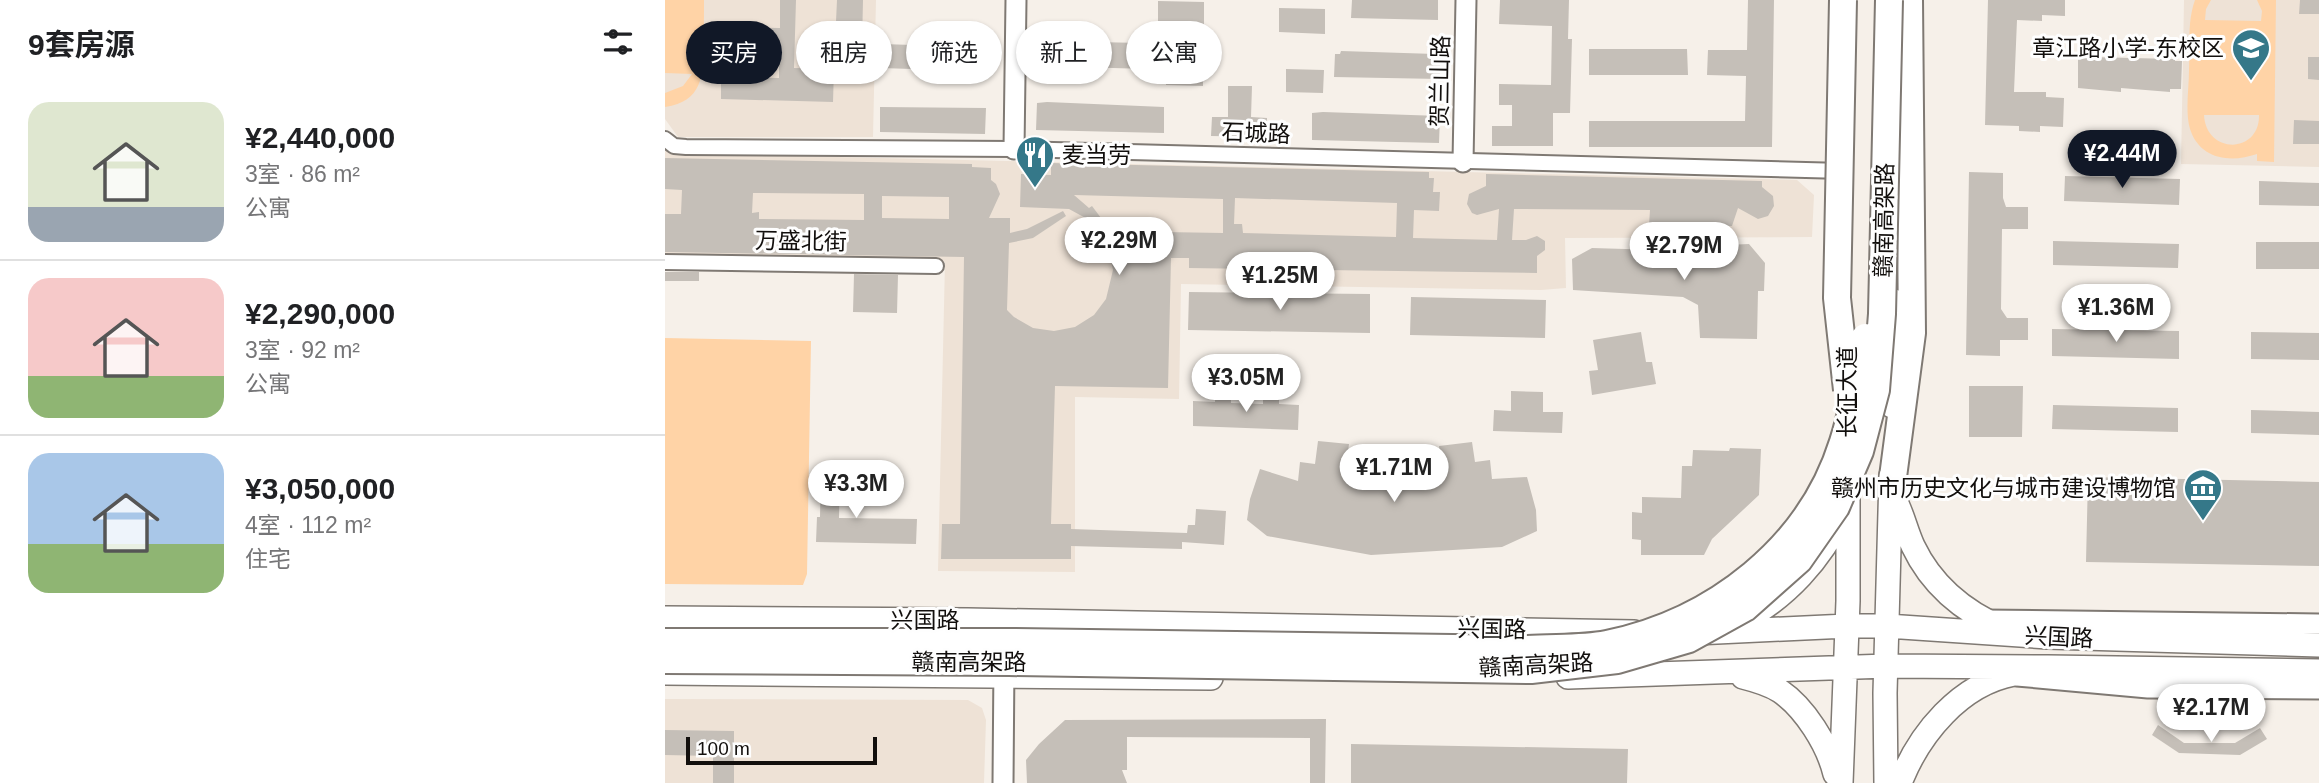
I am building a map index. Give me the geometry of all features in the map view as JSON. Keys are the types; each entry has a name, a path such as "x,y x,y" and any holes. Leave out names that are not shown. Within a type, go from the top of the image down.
{"highway":[{"path":"1843,0 1837,298 1847,390"},
{"name":"赣南高架路","path":"665,642 1012,642 1528,649 1607,644 1681,621 1734,591 1782,549 1818,499 1843,443 1869,313 1871,0"},
{"name":"赣南高架路","path":"665,660 1531,670 1617,660 1689,639 1745,608 1799,559 1836,507 1860,451 1876,390 1882,314 1889,0"},
{"path":"1891,492 1912,333 1909,0"}],"main road":[{"name":"长征大道","path":"1839,783 1847,626 1848,171 1853,0"},
{"name":"长征大道","path":"1886,783 1900,0"},
{"path":"1891,492 1902,512 1913,545 1930,575 1954,599 1982,620 2032,638 2048,637"},
{"path":"1716,633 1753,615 1801,576 1836,529 1848,495"},
{"name":"兴国路","path":"665,618 1716,633 1887,626 2048,637 2319,645"},
{"name":"兴国路","path":"665,673 1531,678 1887,666 2319,671"},
{"path":"1900,783 1918,747 1957,701 1973,689 2009,675 2048,667"},
{"path":"1699,672 1732,674 1765,683 1780,691 1808,720 1826,746 1839,783"}],"street":[{"path":"1014,149 1016,0"},
{"name":"贺兰山路","path":"1463,162 1466,0"},
{"name":"石城路","path":"665,139 674,146 687,147 1014,149 1848,171"},
{"name":"万盛北街","path":"665,262 936,266"},
{"path":"1887,626 1982,620 2319,624"},
{"path":"1003,783 1006,621"},
{"path":"1887,666 2148,688 2319,689"}],"shaded area":[{"path":"665,0 876,0 876,21 796,21 796,84 874,84 873,137 678,137 665,119"},
{"path":"665,0 704,0 703,21 686,21 686,74 665,73"},
{"name":"章江路小学-东校区","path":"2184,0 2319,0 2319,167 2181,164"},
{"path":"2195,0 2211,0 2206,9 2205,20 2261,21 2262,11 2257,0 2276,0 2274,162 2257,161 2257,154 2227,158 2209,153 2201,147 2190,129 2187,108 2189,35","holes":["2204,115 2259,115 2257,128 2251,137 2243,143 2233,145 2214,137 2207,128"]},
{"path":"686,82 698,84 687,99 665,107 665,93 683,86"},
{"path":"665,148 672,153 1797,180 1814,195 1812,237 1565,238 1566,288 1541,290 1181,284 1179,399 1075,397 1075,572 938,571 945,262 665,257"},
{"path":"665,338 811,341 807,574 803,585 665,584"},
{"path":"665,699 968,700 982,708 986,720 984,783 665,783"}],"building":[{"path":"780,0 796,0 796,84 834,84 833,102 721,99 721,84 782,84"},
{"path":"837,0 863,0 863,21 836,21"},
{"path":"1352,0 1438,0 1438,20 1351,18"},
{"path":"1500,0 1569,0 1568,39 1572,39 1570,113 1553,113 1553,146 1492,146 1492,126 1512,126 1512,105 1499,105 1499,84 1551,85 1552,26 1499,24"},
{"path":"1748,0 1774,0 1772,147 1589,147 1589,121 1745,121 1746,76 1707,75 1708,50 1747,50"},
{"path":"1988,0 2065,0 2065,16 2042,15 2042,21 2017,20 2014,92 2046,92 2046,97 2064,98 2063,127 2040,126 2040,132 2019,131 2019,126 1985,125"},
{"path":"2300,0 2319,0 2319,14 2299,14"},
{"path":"1158,1 1204,2 1204,21 1158,21"},
{"path":"1279,8 1325,9 1325,34 1279,32"},
{"path":"1112,42 1126,43 1126,68 1112,68"},
{"path":"892,44 906,45 906,69 892,68"},
{"path":"1589,49 1687,49 1688,75 1589,75"},
{"path":"1341,51 1435,54 1434,57 1440,57 1440,79 1334,77 1335,54 1340,54"},
{"path":"2089,57 2182,61 2181,89 2170,89 2170,92 2121,88 2121,92 2078,88 2078,59"},
{"path":"2308,57 2319,57 2319,80 2308,79"},
{"path":"1286,69 1324,70 1323,93 1286,92"},
{"path":"1203,84 1203,86 1166,85"},
{"path":"1228,86 1252,86 1251,117 1267,118 1267,137 1211,136 1212,117 1228,117"},
{"path":"1037,103 1164,107 1164,133 1036,130"},
{"path":"880,107 986,108 985,134 880,132"},
{"path":"1312,113 1440,116 1439,143 1312,140"},
{"path":"2294,120 2319,121 2319,144 2293,144"},
{"path":"665,158 972,164 972,167 991,168 991,180 1000,194 989,218 1010,218 1010,233 1027,229 1063,211 1066,216 1033,238 1009,243 1007,310 1033,328 1054,331 1075,327 1094,315 1106,299 1113,270 1109,251 1091,221 1069,209 1020,207 1021,174 1051,175 1051,163 1429,172 1429,178 1434,178 1433,192 1440,192 1439,211 1414,210 1413,238 1497,240 1499,209 1477,215 1472,213 1467,204 1469,194 1486,186 1486,174 1762,181 1762,187 1773,196 1774,206 1768,216 1758,219 1738,208 1732,226 1649,225 1650,210 1514,209 1512,240 1526,240 1537,236 1545,241 1545,250 1537,256 1537,273 1189,268 1189,258 1171,258 1168,388 1055,386 1051,524 1071,524 1071,529 1187,533 1188,525 1195,525 1196,509 1226,511 1224,545 1182,542 1182,549 1071,546 1071,559 941,559 942,524 960,524 964,257 665,252 665,214 681,214 682,190 665,189","holes":["753,193 864,194 864,220 759,219 759,212 752,213","1074,195 1223,199 1223,233 1164,232 1165,227 1107,226 1092,206 1089,208","882,196 949,197 949,219 882,218","1235,198 1397,203 1396,237 1243,233 1242,224 1234,224"]},
{"path":"1969,172 2003,173 2003,198 2006,207 2028,207 2028,229 2002,229 2001,309 2007,318 2028,318 2028,340 2000,340 2000,356 1966,355"},
{"path":"2065,176 2180,179 2179,205 2064,201"},
{"path":"2259,181 2319,183 2319,206 2259,205"},
{"path":"2053,241 2179,244 2178,268 2053,265"},
{"path":"2256,242 2319,242 2319,269 2256,269"},
{"path":"1749,244 1765,263 1764,291 1758,291 1757,339 1700,338 1698,305 1683,297 1573,290 1572,259 1592,248 1725,252 1726,245"},
{"path":"665,272 699,272 699,281 665,281"},
{"path":"854,274 898,275 897,313 853,312"},
{"path":"1189,292 1370,294 1370,333 1188,330"},
{"path":"1411,297 1546,300 1545,338 1410,335"},
{"path":"2052,329 2179,331 2179,359 2052,356"},
{"path":"1641,332 1646,362 1652,362 1656,384 1592,395 1589,371 1598,370 1593,340"},
{"path":"2251,332 2319,333 2319,360 2251,359"},
{"path":"1969,386 2023,386 2022,437 1969,437"},
{"path":"1511,391 1543,392 1543,412 1563,412 1562,433 1493,431 1494,410 1511,411"},
{"path":"1215,395 1231,396 1231,403 1263,404 1263,396 1279,397 1279,404 1299,405 1298,430 1193,426 1193,401 1215,402"},
{"path":"2053,405 2178,408 2178,432 2052,429"},
{"path":"2251,410 2319,412 2319,435 2251,433"},
{"path":"1318,441 1349,444 1346,467 1379,469 1379,458 1414,456 1413,468 1441,465 1439,446 1472,442 1475,462 1490,460 1492,479 1527,477 1536,510 1537,531 1502,547 1371,555 1267,536 1247,520 1250,499 1260,469 1298,481 1300,462 1315,464"},
{"path":"1730,448 1761,449 1759,495 1712,539 1704,555 1641,555 1641,540 1632,539 1632,512 1642,513 1642,497 1681,498 1682,466 1692,466 1693,450 1729,451"},
{"path":"821,467 840,467 839,518 917,519 916,544 816,542 817,517 820,517"},
{"name":"赣州市历史文化与城市建设博物馆","path":"2088,477 2319,482 2319,566 2086,562"},
{"path":"1326,719 1325,783 1310,783 1310,738 1127,737 1127,770 1122,770 1127,783 1027,783 1026,760 1065,720"},
{"path":"2158,725 2184,743 2235,743 2260,728 2267,739 2240,755 2179,753 2152,735"},
{"path":"665,730 734,731 734,783 713,783 713,756 665,755"},
{"path":"1351,744 1628,749 1627,783 1351,783"}],"place":[{"name":"章江路小学-东校区","path":"2251,82"},
{"name":"麦当劳","path":"1035,189"},
{"name":"赣州市历史文化与城市建设博物馆","path":"2203,522"}]}
